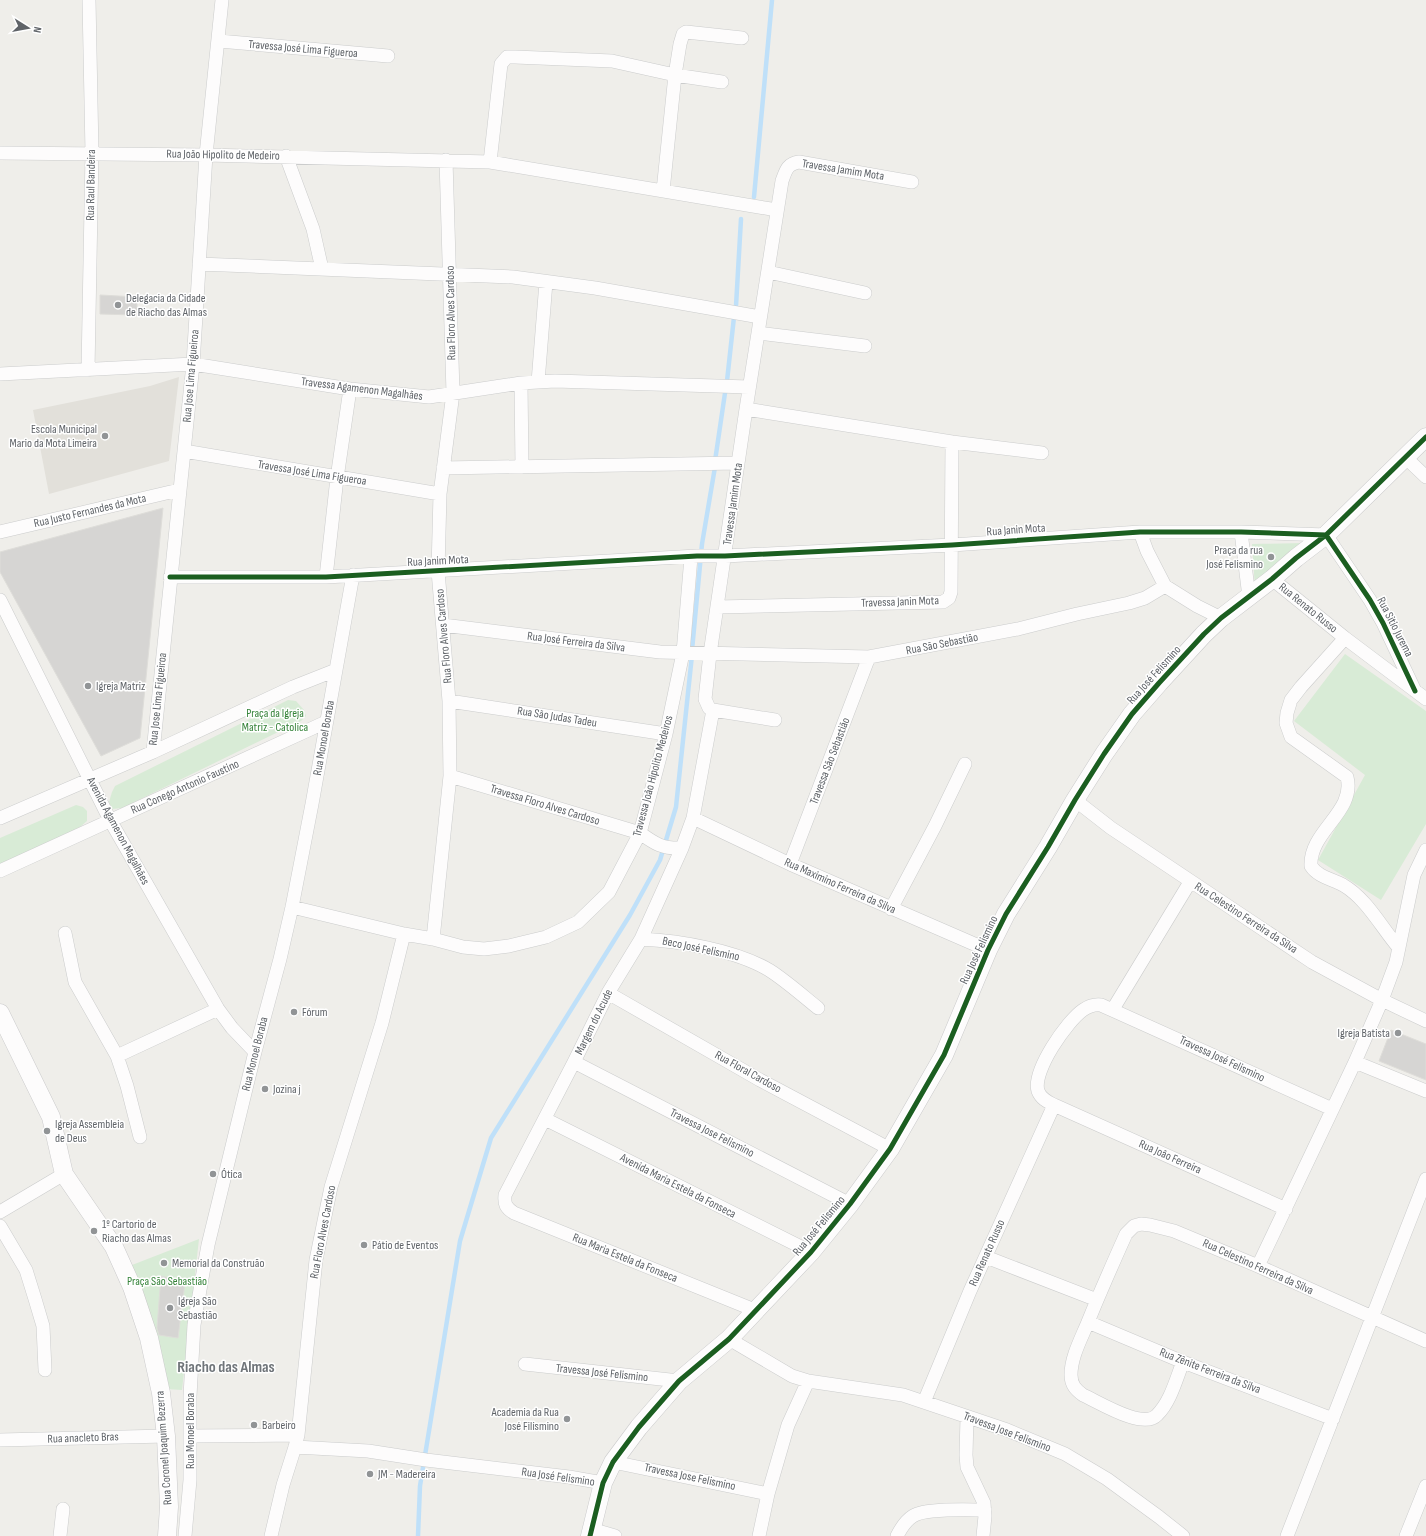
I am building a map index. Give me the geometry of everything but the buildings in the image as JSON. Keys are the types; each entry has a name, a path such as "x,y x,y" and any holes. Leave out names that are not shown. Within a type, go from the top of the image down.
{"street":[{"name":"Rua Raul Bandeira","path":"88,370 92,153 89,0"},
{"name":"Rua Jose Lima Figueiroa","path":"153,752 192,364 206,154 219,41 222,0"},
{"path":"663,191 675,75 683,34 686,32 742,38"},
{"name":"Travessa José Lima Figueroa","path":"219,41 388,56"},
{"path":"490,162 501,64 507,58 515,57 612,61 675,75 722,82"},
{"name":"Rua João Hipolito de Medeiro","path":"0,153 206,154 490,162 778,210"},
{"path":"286,156 313,229 322,269"},
{"name":"Rua Floro Alves Cardoso","path":"433,939 450,776 449,700 438,571 440,494 452,393 446,160"},
{"name":"Travessa Jamim Mota","path":"713,710 709,708 705,699 710,654 726,556 749,387 782,181 786,170 792,163 799,162 912,182"},
{"path":"199,264 513,278 595,288 760,317"},
{"path":"768,272 865,293"},
{"path":"538,382 546,282"},
{"path":"758,332 865,346"},
{"name":"Travessa Agamenon Magalhães","path":"0,374 192,364 350,389 429,397 521,383 555,381 749,387"},
{"path":"521,383 522,467"},
{"path":"326,577 337,478 350,389"},
{"path":"746,409 952,442 1042,453"},
{"name":"Rua José Felismino","path":"190,1436 297,1441 426,1460 569,1477 603,1483 613,1462 639,1427 679,1381 729,1339 811,1252 850,1204 890,1150 944,1055 988,950 1006,914 1048,847 1075,800 1104,754 1132,714 1204,634 1221,618 1326,535 1426,437"},
{"name":"Travessa Janin Mota","path":"718,607 943,602 949,598 951,592 952,545 952,442"},
{"name":"Travessa José Lima Figueroa","path":"184,451 337,478 440,494"},
{"path":"1405,457 1426,477"},
{"path":"443,468 738,464"},
{"name":"Rua Justo Fernandes da Mota","path":"0,532 179,490"},
{"path":"1140,532 1147,551 1165,586 1197,606 1221,618"},
{"name":"Rua Janin Mota","path":"698,556 726,556 952,545 1140,532 1240,532 1326,535"},
{"path":"1240,532 1249,597"},
{"name":"Rua Sitio Jurema","path":"1326,535 1370,600 1383,623 1415,691"},
{"name":"Rua Janim Mota","path":"170,577 326,577 698,556"},
{"name":"Travessa João Hipolito Medeiros","path":"433,939 463,947 484,949 509,946 546,937 578,922 609,892 640,833 666,734 683,653 698,556"},
{"name":"Rua Monoel Boraba","path":"185,1536 190,1480 190,1396 194,1325 201,1284 208,1245 292,907 312,804 352,575"},
{"name":"Rua Renato Russo","path":"1272,579 1345,638 1426,699"},
{"name":"Rua São Sebastião","path":"710,654 869,657 1018,630 1077,614 1146,598 1165,586"},
{"name":"Avenida Agamenon Magalhães","path":"0,600 110,820 218,1009 232,1028 255,1052"},
{"name":"Rua José Ferreira da Silva","path":"443,625 660,652 710,654"},
{"name":"Rua Renato Russo","path":"1345,638 1291,700 1286,723 1291,737 1347,777 1349,784 1347,798 1324,831 1313,851 1312,866 1317,873 1342,885 1359,897 1399,948"},
{"name":"Travessa São Sebastião","path":"790,864 869,657"},
{"path":"0,818 89,778 153,752 293,687 336,670"},
{"name":"Rua São Judas Tadeu","path":"449,700 666,734"},
{"path":"693,818 713,710 775,720"},
{"name":"Rua Conego Antonio Faustino","path":"0,871 326,722"},
{"path":"891,909 935,826 964,764"},
{"name":"Travessa Floro Alves Cardoso","path":"450,776 640,833 657,845 677,849"},
{"name":"Rua Celestino Ferreira da Silva","path":"1075,800 1111,828 1312,962 1382,1000 1426,1021"},
{"name":"Rua Maximino Ferreira da Silva","path":"693,818 790,864 988,950"},
{"name":"Margem do Acude","path":"505,1195 608,993 641,939 677,849 693,818"},
{"path":"1258,1266 1355,1062 1382,1000 1396,962 1414,875 1426,850"},
{"path":"1113,1009 1190,882"},
{"path":"292,907 404,934 433,939"},
{"path":"65,933 76,982 117,1056 127,1086 140,1137"},
{"name":"Rua Floro Alves Cardoso","path":"271,1536 283,1485 297,1441 316,1260 331,1188 382,1022 404,934"},
{"name":"Beco José Felismino","path":"641,939 674,941 742,957 770,970 818,1008"},
{"name":"Rua Floral Cardoso","path":"608,993 760,1080 890,1150"},
{"name":"Travessa José Felismino","path":"1054,1105 1041,1096 1037,1084 1040,1072 1049,1052 1066,1028 1084,1009 1096,1004 1113,1009 1332,1109"},
{"path":"117,1056 218,1009"},
{"name":"Rua Coronel Joaquim Bezerra","path":"0,1013 51,1117 64,1174 114,1247 132,1287 149,1338 161,1393 166,1436 169,1507 167,1536"},
{"name":"Travessa Jose Felismino","path":"574,1062 850,1204"},
{"path":"1355,1062 1426,1091"},
{"name":"Rua Renato Russo","path":"924,1402 955,1326 1054,1105"},
{"name":"Rua João Ferreira","path":"1054,1105 1286,1209"},
{"name":"Avenida Maria Estela da Fonseca","path":"545,1119 811,1252"},
{"path":"0,1212 64,1174"},
{"path":"1287,1536 1426,1179"},
{"name":"Rua Maria Estela da Fonseca","path":"505,1195 504,1202 508,1209 514,1213 757,1311"},
{"name":"Rua Celestino Ferreira da Silva","path":"1097,1300 1126,1234 1134,1226 1141,1224 1150,1225 1174,1231 1258,1266 1426,1341"},
{"path":"0,1226 26,1270 43,1326 45,1370"},
{"path":"986,1257 1097,1300 1074,1360 1071,1376 1076,1390 1083,1395 1134,1418 1148,1420 1157,1415 1169,1397 1183,1362"},
{"name":"Rua Zênite Ferreira da Silva","path":"1088,1322 1183,1362 1332,1419"},
{"name":"Travessa Jose Felismino","path":"729,1339 792,1376 808,1381 903,1395 1007,1430 1064,1454 1107,1479 1159,1516 1183,1536"},
{"name":"Travessa José Felismino","path":"525,1364 679,1381"},
{"path":"759,1536 768,1494 788,1425 808,1381"},
{"path":"968,1416 966,1455 967,1467 981,1495 985,1510 983,1536"},
{"name":"Rua anacleto Bras","path":"0,1440 166,1436"},
{"name":"Travessa Jose Felismino","path":"613,1462 768,1494"},
{"path":"603,1483 590,1533 615,1536"},
{"path":"1406,1536 1426,1486"},
{"path":"60,1536 63,1509"},
{"path":"897,1536 904,1523 913,1516 924,1512 985,1510"}],"shaded area":[{"name":"Escola Municipal Mario da Mota Limeira","path":"179,377 169,461 49,494 33,410 150,386"}],"green space":[{"path":"1304,543 1255,588 1252,544"},
{"path":"1345,654 1426,711 1426,824 1381,900 1318,860 1365,775 1294,721"},
{"name":"Praça da Igreja Matriz - Catolica","path":"288,700 296,701 304,710 306,716 301,721 122,808 112,809 109,802 115,786"},
{"path":"76,805 83,807 87,811 87,821 80,827 0,867 0,838"},
{"name":"Praça São Sebastião","path":"199,1239 182,1390 166,1389 143,1296 132,1265"}],"waterway":[{"path":"754,197 772,0"},
{"path":"736,306 741,219"},
{"path":"727,381 734,317"},
{"path":"715,461 725,393"},
{"path":"692,650 702,544 715,467"},
{"path":"418,1536 420,1486 460,1241 491,1138 630,915 660,860 676,807 692,655"}],"cycle path":[{"path":"590,1536 603,1483 613,1462 639,1427 679,1381 729,1339 811,1252 850,1204 890,1149 944,1055 988,950 1006,914 1048,847 1075,800 1104,754 1132,714 1204,634 1221,618 1326,535 1426,437"},
{"path":"170,577 326,577 697,556 725,556 952,545 1140,532 1241,532 1326,535 1370,600 1383,623 1415,691"}],"place":[{"name":"Delegacia da Cidade de Riacho das Almas","path":"118,305"},
{"name":"Escola Municipal Mario da Mota Limeira","path":"105,436"},
{"name":"Praça da rua José Felismino","path":"1271,557"},
{"name":"Igreja Matriz","path":"88,686"},
{"name":"Fórum","path":"294,1012"},
{"name":"Igreja Batista","path":"1398,1033"},
{"name":"Jozina j","path":"265,1089"},
{"name":"Igreja Assembleia de Deus","path":"47,1131"},
{"name":"Ótica","path":"213,1174"},
{"name":"1º Cartorio de Riacho das Almas","path":"94,1231"},
{"name":"Pátio de Eventos","path":"364,1245"},
{"name":"Memorial da Construão","path":"164,1263"},
{"name":"Igreja São Sebastião","path":"170,1308"},
{"name":"Academia da Rua José Filismino","path":"567,1419"},
{"name":"Barbeiro","path":"254,1425"},
{"name":"JM - Madereira","path":"370,1474"}],"district":[{"name":"Riacho das Almas","path":"226,1367"}]}
